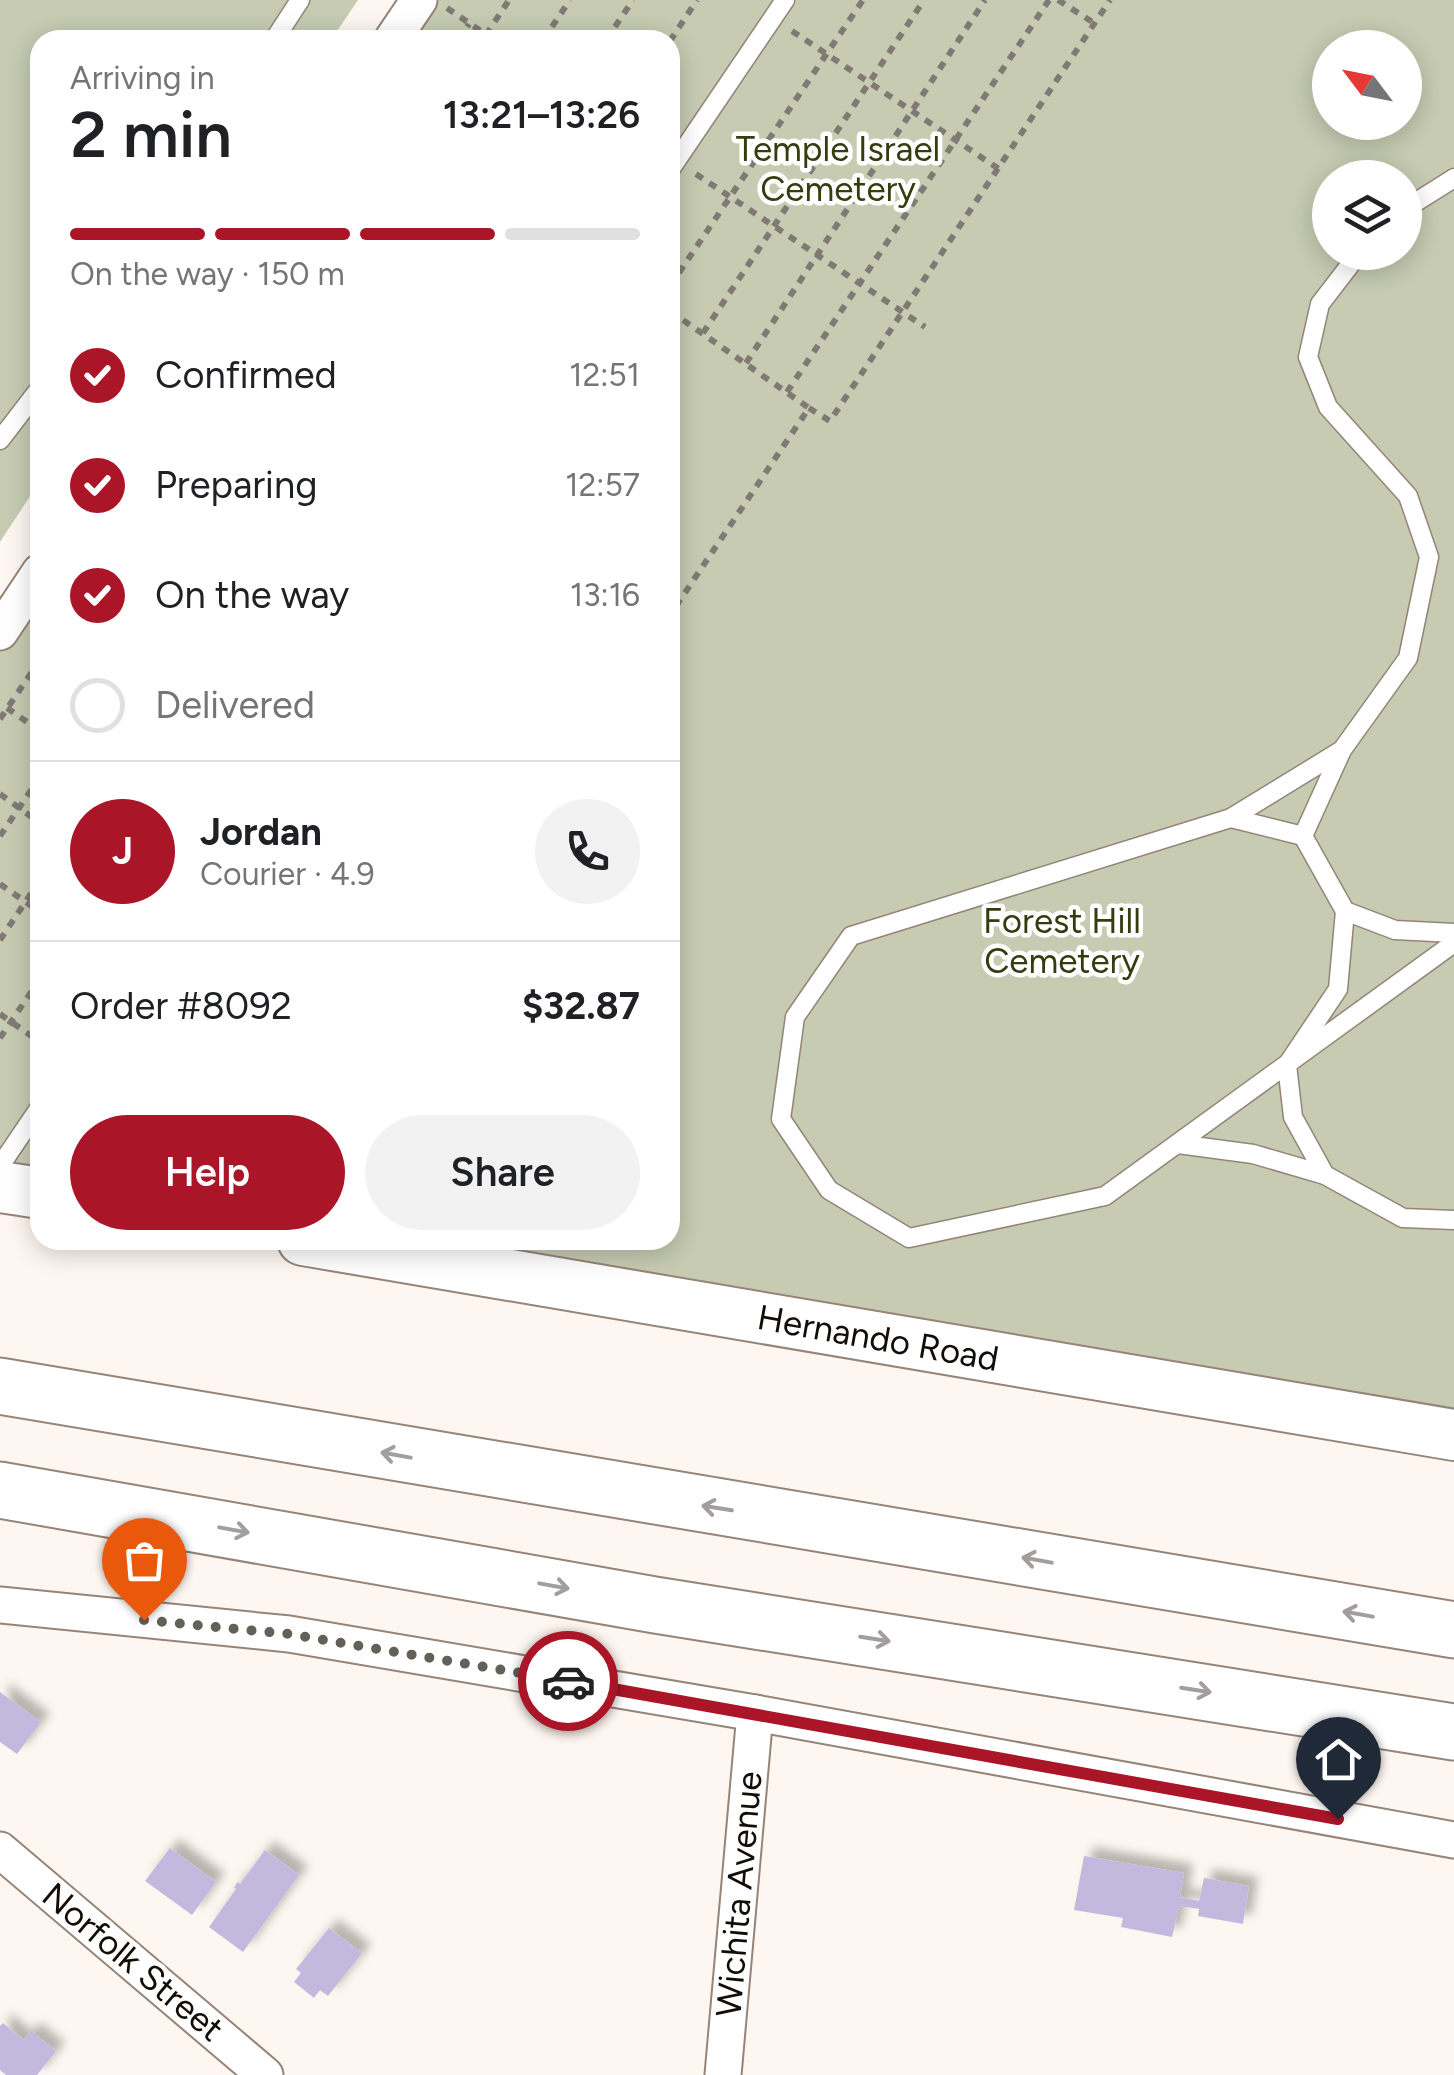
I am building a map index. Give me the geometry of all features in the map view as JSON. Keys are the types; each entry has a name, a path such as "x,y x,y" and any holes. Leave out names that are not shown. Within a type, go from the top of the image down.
{"highway":[{"path":"0,1386 456,1466 1454,1630"},
{"path":"0,1490 655,1605 1454,1732"}],"street":[{"path":"399,30 419,0"},
{"path":"0,632 30,587"},
{"path":"0,1187 30,1192"},
{"name":"Hernando Road","path":"362,1250 1454,1435"},
{"path":"0,1605 289,1634 755,1713 1454,1840"},
{"name":"Wichita Avenue","path":"723,2075 755,1713"},
{"name":"Norfolk Street","path":"0,1850 265,2075"}],"lane":[{"path":"280,30 300,0"},
{"path":"680,155 784,0"},
{"path":"1422,198 1454,178"},
{"path":"1303,836 1342,750 1408,658 1429,557 1408,496 1328,407 1308,357 1320,304 1346,270"},
{"path":"0,440 30,401"},
{"path":"1342,750 1231,818 851,936 795,1017 781,1119 829,1190 909,1238 1105,1196 1454,943"},
{"path":"1231,818 1303,836 1345,910 1338,989 1287,1065 1293,1117 1325,1175"},
{"path":"1345,910 1395,930 1454,932"},
{"path":"0,1166 30,1121"},
{"path":"1178,1144 1253,1154 1325,1175 1403,1218 1454,1220"}],"path":[{"path":"446,0 443,5 478,30"},
{"path":"489,30 509,0"},
{"path":"550,30 570,0"},
{"path":"613,30 633,0"},
{"path":"678,30 698,0"},
{"path":"680,271 863,0"},
{"path":"702,333 924,0"},
{"path":"746,363 985,0"},
{"path":"787,392 1049,0"},
{"path":"1058,0 1094,23"},
{"path":"680,317 830,421 1110,0"},
{"path":"772,18 999,169"},
{"path":"465,30 469,24"},
{"path":"680,169 730,197 925,326"},
{"path":"680,600 810,408"},
{"path":"0,720 30,675"},
{"path":"8,708 30,724"},
{"path":"0,836 30,791"},
{"path":"0,794 30,816"},
{"path":"0,884 30,905"},
{"path":"0,940 30,896"},
{"path":"0,1038 30,994"},
{"path":"0,1014 30,1035"}],"green space":[{"path":"0,0 358,0 338,30 30,30 30,496 0,542"},
{"name":"Forest Hill Cemetery","path":"429,0 1454,0 1454,1417 485,1250 680,1250 680,30 409,30"},
{"path":"30,588 30,1166 0,1161 0,632"}],"building":[{"path":"0,1692 41,1722 17,1754 0,1742"},
{"path":"170,1848 216,1882 192,1915 145,1881"},
{"path":"265,1850 299,1875 243,1952 209,1927 234,1887"},
{"path":"1084,1856 1184,1873 1180,1897 1199,1901 1204,1878 1249,1886 1243,1924 1198,1916 1199,1909 1179,1906 1172,1937 1121,1927 1123,1918 1074,1910"},
{"path":"329,1928 362,1953 328,1996 320,1990 314,1998 294,1982 301,1973 296,1969"},
{"path":"3,2023 24,2040 31,2031 56,2051 37,2075 6,2075 0,2070"}],"way so far":[{"path":"144,1620 289,1634 568,1681"}],"route":[{"path":"568,1681 1338,1819"}],"park label":[{"name":"Temple Israel Cemetery","path":"838,169"}]}
